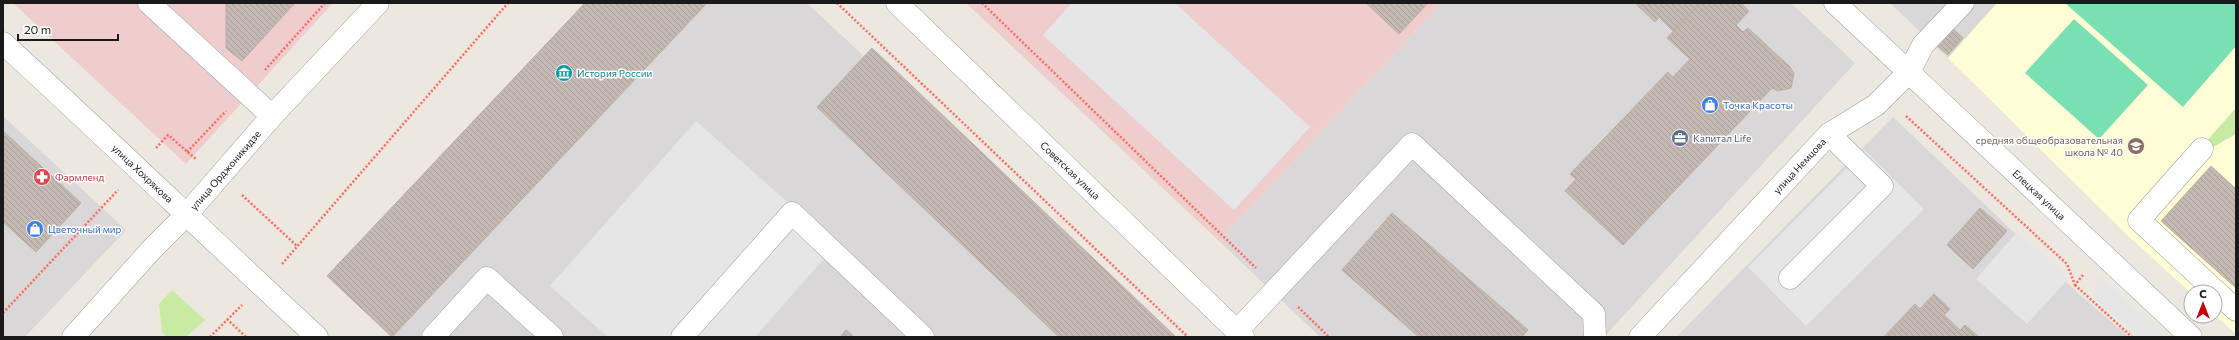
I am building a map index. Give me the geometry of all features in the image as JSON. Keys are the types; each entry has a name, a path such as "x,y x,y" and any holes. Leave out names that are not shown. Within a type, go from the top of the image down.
{"street":[{"path":"149,3 272,116"},
{"name":"Советская улица","path":"897,3 1240,334"},
{"name":"Елецкая улица","path":"1836,3 2191,337"},
{"name":"улица Немцова","path":"1640,337 1829,134 1876,105 1908,72 1923,45 1962,3"},
{"name":"улица Орджоникидзе","path":"73,337 152,249 187,214 272,116 375,4"},
{"name":"улица Хохрякова","path":"3,43 317,337"},
{"path":"1790,278 1882,186 1829,134"},
{"path":"1240,334 1276,288 1412,144 1594,314 1595,337"},
{"path":"2202,149 2139,220 2236,310"},
{"path":"682,337 792,213 923,337"},
{"path":"433,337 487,278 552,337"}],"path":[{"path":"210,337 262,287 508,3"},
{"path":"837,3 1188,337"},
{"path":"982,3 1276,288 1330,337"},
{"path":"2076,285 2132,337"},
{"path":"227,319 246,337"}],"shaded area":[{"path":"13,3 333,3 186,164"},
{"path":"585,3 807,3 1164,337 393,337 328,276"},
{"path":"966,3 1442,3 1219,241"},
{"path":"1072,3 1175,3 1310,127 1234,210 1043,35"},
{"path":"1442,3 1791,3 1855,63 1604,337 1320,337 1219,241"},
{"path":"1890,3 1997,3 1948,58"},
{"name":"средняя общеобразовательная школа № 40","path":"1997,3 2236,3 2236,334 2223,322 2223,284 2183,284 2183,286 2126,234 1948,58"},
{"path":"3,116 126,230 25,337 3,337"},
{"path":"1893,117 2080,295 2129,337 1676,337"},
{"path":"696,121 836,245 755,337 608,337 550,286"},
{"path":"1865,150 1924,209 1806,326 1748,267"},
{"path":"2017,232 2069,278 2027,324 1976,279"},
{"path":"2098,275 2167,337 2138,337 2094,297"}],"green space":[{"path":"2065,3 2236,3 2236,46 2183,107"},
{"path":"2074,19 2148,85 2099,139 2025,73"},
{"path":"2236,108 2236,134 2208,150 2203,145"},
{"path":"172,290 205,320 186,337 167,337 162,332 159,304"}],"building":[{"path":"226,3 295,3 242,61 226,48"},
{"path":"585,3 707,3 392,337 327,276"},
{"path":"1366,3 1428,3 1399,34"},
{"path":"1635,3 1700,3 1673,31 1659,17 1655,22"},
{"path":"1700,3 1741,3 1749,11 1736,25 1743,32 1748,28 1790,67 1794,73 1791,88 1778,91 1772,88 1623,245 1565,191 1576,179 1570,174 1668,72 1673,77 1690,59 1667,38"},
{"path":"1950,26 1963,38 1948,55 1934,43"},
{"path":"872,48 1176,337 1059,337 817,107"},
{"path":"3,131 81,203 36,252 3,222"},
{"path":"2211,166 2236,189 2236,288 2161,221"},
{"path":"1980,208 2007,231 1973,269 1947,245"},
{"path":"1392,213 1528,330 1522,337 1419,337 1342,270"},
{"path":"1934,294 1950,309 1944,315 1960,330 1965,325 1979,337 1884,337 1915,304 1920,309"},
{"path":"846,330 854,337 840,337"}],"place":[{"name":"История России","path":"564,73"},
{"name":"Точка Красоты","path":"1710,105"},
{"name":"Капитал Life","path":"1680,138"},
{"name":"средняя общеобразовательная школа № 40","path":"2136,146"},
{"name":"Фармленд","path":"42,177"},
{"name":"Цветочный мир","path":"35,229"}]}
